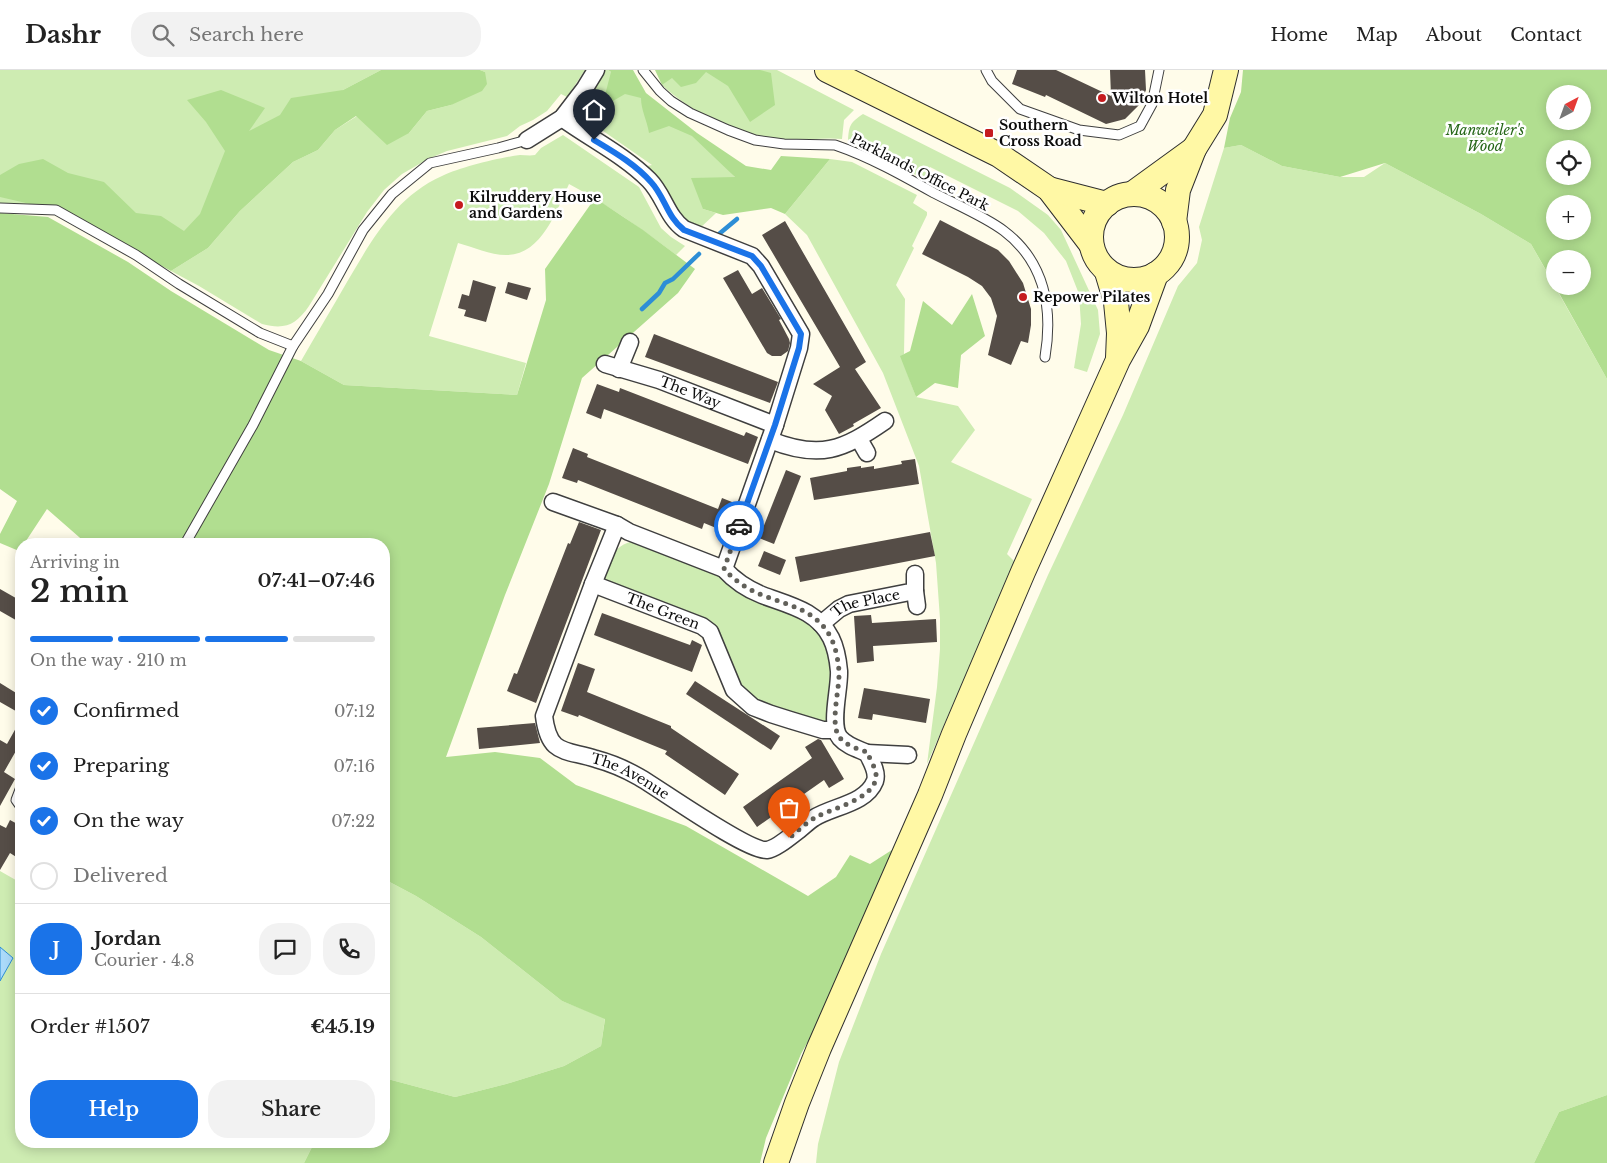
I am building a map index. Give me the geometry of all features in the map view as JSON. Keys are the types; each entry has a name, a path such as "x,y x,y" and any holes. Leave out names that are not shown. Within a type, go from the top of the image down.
{"main road":[{"path":"1174,222 1178,190 1194,149 1215,115 1226,70"},
{"path":"841,73 999,155 1049,190 1091,244 1099,263 1107,272 1125,280 1143,279 1156,274 1166,266 1175,249 1177,235 1174,222 1164,206 1148,197 1132,194 1118,197 1107,204 1095,218 1091,230 1091,244"},
{"path":"1132,194 1194,149"},
{"path":"1049,190 1107,204"},
{"path":"1107,272 1116,302 1119,333 1118,360"},
{"path":"776,1163 819,1048 922,814 1022,572 1118,360 1137,326 1156,274"}],"street":[{"path":"527,140 562,118 596,70"},
{"path":"562,118 633,165 651,182 660,194 669,214 676,224 684,230 752,256 761,266 801,334 799,348 729,575"},
{"name":"The Way","path":"630,342 612,367 659,380 772,432 791,448 812,451 848,444 863,446 885,421"},
{"path":"553,502 616,525 729,575 760,594 806,611 821,624 830,636 836,650 839,671 835,730 841,739 850,746 867,752 908,755"},
{"name":"The Avenue","path":"616,525 544,716 550,740 563,751 597,759 627,770 723,830 756,848 768,850 789,838 815,818 856,800 868,791 874,783 876,776 867,752"},
{"name":"The Place","path":"821,624 839,608 849,604 916,598 914,574"},
{"name":"The Green","path":"593,584 702,626 710,632 734,690 753,706 771,714 823,730 835,730"}],"lane":[{"name":"Parklands Office Park","path":"643,70 660,91 671,100 690,113 728,130 755,140 784,144 835,145 859,154 1004,230 1023,248 1035,268 1045,294 1048,309 1045,357"},
{"path":"986,70 992,81 1020,109 1079,130 1119,135 1140,126 1152,104 1159,70"},
{"path":"189,538 253,425 293,346 328,294 363,230 392,194 430,163 527,140"},
{"path":"0,208 56,210 136,255 179,284 260,333 293,346"}],"green space":[{"path":"0,70 381,70 343,90 202,215 184,234 65,212 0,203"},
{"path":"381,70 480,70 485,72 487,84 482,91 451,105 427,111 409,133 387,145 356,116 335,130 318,150 293,162 240,211 208,248 171,271 65,212 0,197 0,175 19,164 43,159 68,173 104,182 136,213 161,216 184,231 200,214 225,151 206,122 187,100 221,90 265,108 249,131 280,115 291,98 343,90"},
{"path":"480,70 585,70 567,97 561,94 547,111 520,126 507,136 447,151 428,159 402,174 384,190 367,212 309,306 294,322 284,326 262,324 171,271 208,248 240,211 293,162 318,150 335,130 357,116 409,133 427,111 451,105 485,72"},
{"path":"603,70 608,70 701,139 735,177 703,209 716,213 699,229 680,217 663,185 647,166 652,165 579,116 595,96 591,93"},
{"path":"608,70 633,70 646,93 697,133 746,166 771,170 781,156 830,159 785,214 771,208 723,215 703,209 691,178 735,177 692,136 669,126 649,133 641,98 625,94 606,105 595,104 605,95 611,72"},
{"path":"655,70 760,70 771,73 775,105 750,122 728,86 706,72 696,83 681,87 672,78 662,85"},
{"path":"680,70 777,70 854,110 844,120 842,139 770,139 736,130 720,123 675,96 662,85"},
{"name":"Manweiler's Wood","path":"1243,70 1607,70 1607,379 1560,295 1591,295 1591,250 1546,250 1546,271 1531,244 1481,214 1385,163 1340,177 1282,166 1241,145 1224,148 1230,118 1241,92"},
{"path":"863,114 1010,188 1048,215 1061,230 1098,310 1100,334 1087,372 1074,368 1081,324 1079,294 1066,261 1044,233 1018,211 930,167 924,179 848,141 851,125"},
{"path":"563,135 639,187 661,228 685,246 676,255 624,217 569,184 546,230 529,248 518,253 500,255 458,243 429,336 526,363 517,395 344,385 301,361 356,266 386,221 411,196 425,185 459,169 511,156 535,155 541,148"},
{"path":"1241,145 1282,166 1340,177 1364,177 1385,163 1481,214 1531,244 1546,271 1546,295 1560,295 1607,379 1607,1095 1559,1112 1534,1163 816,1163 818,1144 839,1062 881,954 1048,575 1123,415 1178,286 1197,263 1202,240 1199,227 1224,148"},
{"path":"830,159 852,162 917,195 913,203 927,212 927,215 896,285 905,299 904,354 901,356 916,397 958,406 975,430 951,462 1032,499 1007,554 1015,562 927,764 937,687 940,619 936,563 919,466 883,373 807,235 785,214"},
{"path":"595,198 643,230 695,269 678,293 582,378 549,484 505,595 446,757 495,752 540,758 576,785 686,826 808,896 836,877 850,855 870,864 895,848 828,1005 801,1054 766,1138 760,1163 304,1163 312,1148 390,1148 390,1080 455,1097 506,1084 564,1066 601,1046 605,1019 562,1001 481,937 416,896 390,882 390,538 80,538 47,509 28,538 15,538 15,549 0,543 0,534 17,501 0,489 0,213 48,217 128,262 171,291 269,350 301,361 344,385 517,395 546,300 545,269"},
{"path":"972,294 985,336 961,355 958,388 935,383 916,397 900,356 910,351 923,301 952,325"},
{"path":"630,542 717,574 744,595 805,619 823,637 828,648 833,679 827,720 823,723 761,702 741,689 715,634 606,583 603,579 612,556 619,548"},
{"path":"0,871 15,880 15,1148 312,1148 304,1163 0,1163"},
{"path":"390,882 416,896 481,937 562,1001 605,1018 601,1046 564,1066 455,1097 390,1080"},
{"path":"1607,1095 1607,1163 1534,1163 1559,1112"}],"water":[{"path":"0,947 13,958 0,981"}],"building":[{"name":"Wilton Hotel","path":"1017,70 1056,70 1111,96 1110,70 1145,70 1146,90 1140,104 1125,119 1106,124 1046,95 1045,97 1012,84"},
{"path":"940,220 998,250 1009,261 1023,283 1031,309 1031,325 1028,343 1021,341 1011,365 988,355 997,316 991,298 982,286 922,254"},
{"path":"785,221 866,362 855,369 881,408 839,434 825,410 832,396 813,384 840,367 762,235"},
{"path":"738,270 752,294 762,288 781,319 779,320 790,343 788,351 781,356 772,356 767,353 723,278"},
{"path":"473,280 496,287 486,322 464,316 466,310 458,308 462,294 469,296"},
{"path":"508,282 531,288 527,300 505,293"},
{"path":"654,334 778,382 770,403 645,357"},
{"path":"597,384 619,392 620,388 744,436 746,432 758,437 748,464 604,409 601,419 586,413"},
{"path":"573,448 588,454 587,457 718,509 722,498 737,504 726,532 704,523 702,529 578,480 577,483 562,478"},
{"path":"915,459 919,484 814,500 810,478 847,471 847,468 874,466 874,469 902,464 901,461"},
{"path":"786,470 801,476 774,544 759,538"},
{"path":"579,522 601,530 536,703 507,691 514,673 517,674 568,543 570,544"},
{"path":"930,532 935,556 800,582 795,557"},
{"path":"764,551 786,560 780,575 758,566"},
{"path":"0,589 15,598 15,620 0,611"},
{"path":"602,613 690,645 692,640 702,645 692,672 594,635"},
{"path":"871,615 872,623 936,619 937,642 873,646 874,661 857,663 854,616"},
{"path":"578,663 595,669 587,692 671,726 671,728 739,774 725,795 665,754 667,751 579,715 578,717 561,711"},
{"path":"695,681 780,736 771,750 686,694"},
{"path":"0,683 15,692 15,711 0,702"},
{"path":"864,688 930,699 926,723 873,714 872,720 858,718"},
{"path":"535,723 540,743 479,749 477,728"},
{"path":"15,730 15,753 4,772 15,779 0,806 0,740 7,744"},
{"path":"818,739 821,740 844,779 829,788 824,780 757,827 743,807 812,758 805,747"},
{"path":"10,820 15,823 15,856 10,853 0,870 0,825 6,828"}],"waterway":[{"path":"719,234 737,219"},
{"path":"642,309 659,293 665,283 673,279 699,254"}],"way so far":[{"path":"739,526 724,569 734,580 760,594 806,611 821,624 830,636 836,650 839,671 835,730 841,739 850,746 867,752 876,776 874,783 868,791 856,800 815,818 789,838"}],"place":[{"name":"Wilton Hotel","path":"1102,98"},
{"name":"Southern Cross Road","path":"989,133"},
{"name":"Kilruddery House and Gardens","path":"459,205"},
{"name":"Repower Pilates","path":"1023,297"}],"route":[{"path":"594,140 633,165 651,182 660,194 669,214 676,224 684,230 752,256 761,266 801,334 799,348 775,425 739,526"}]}
